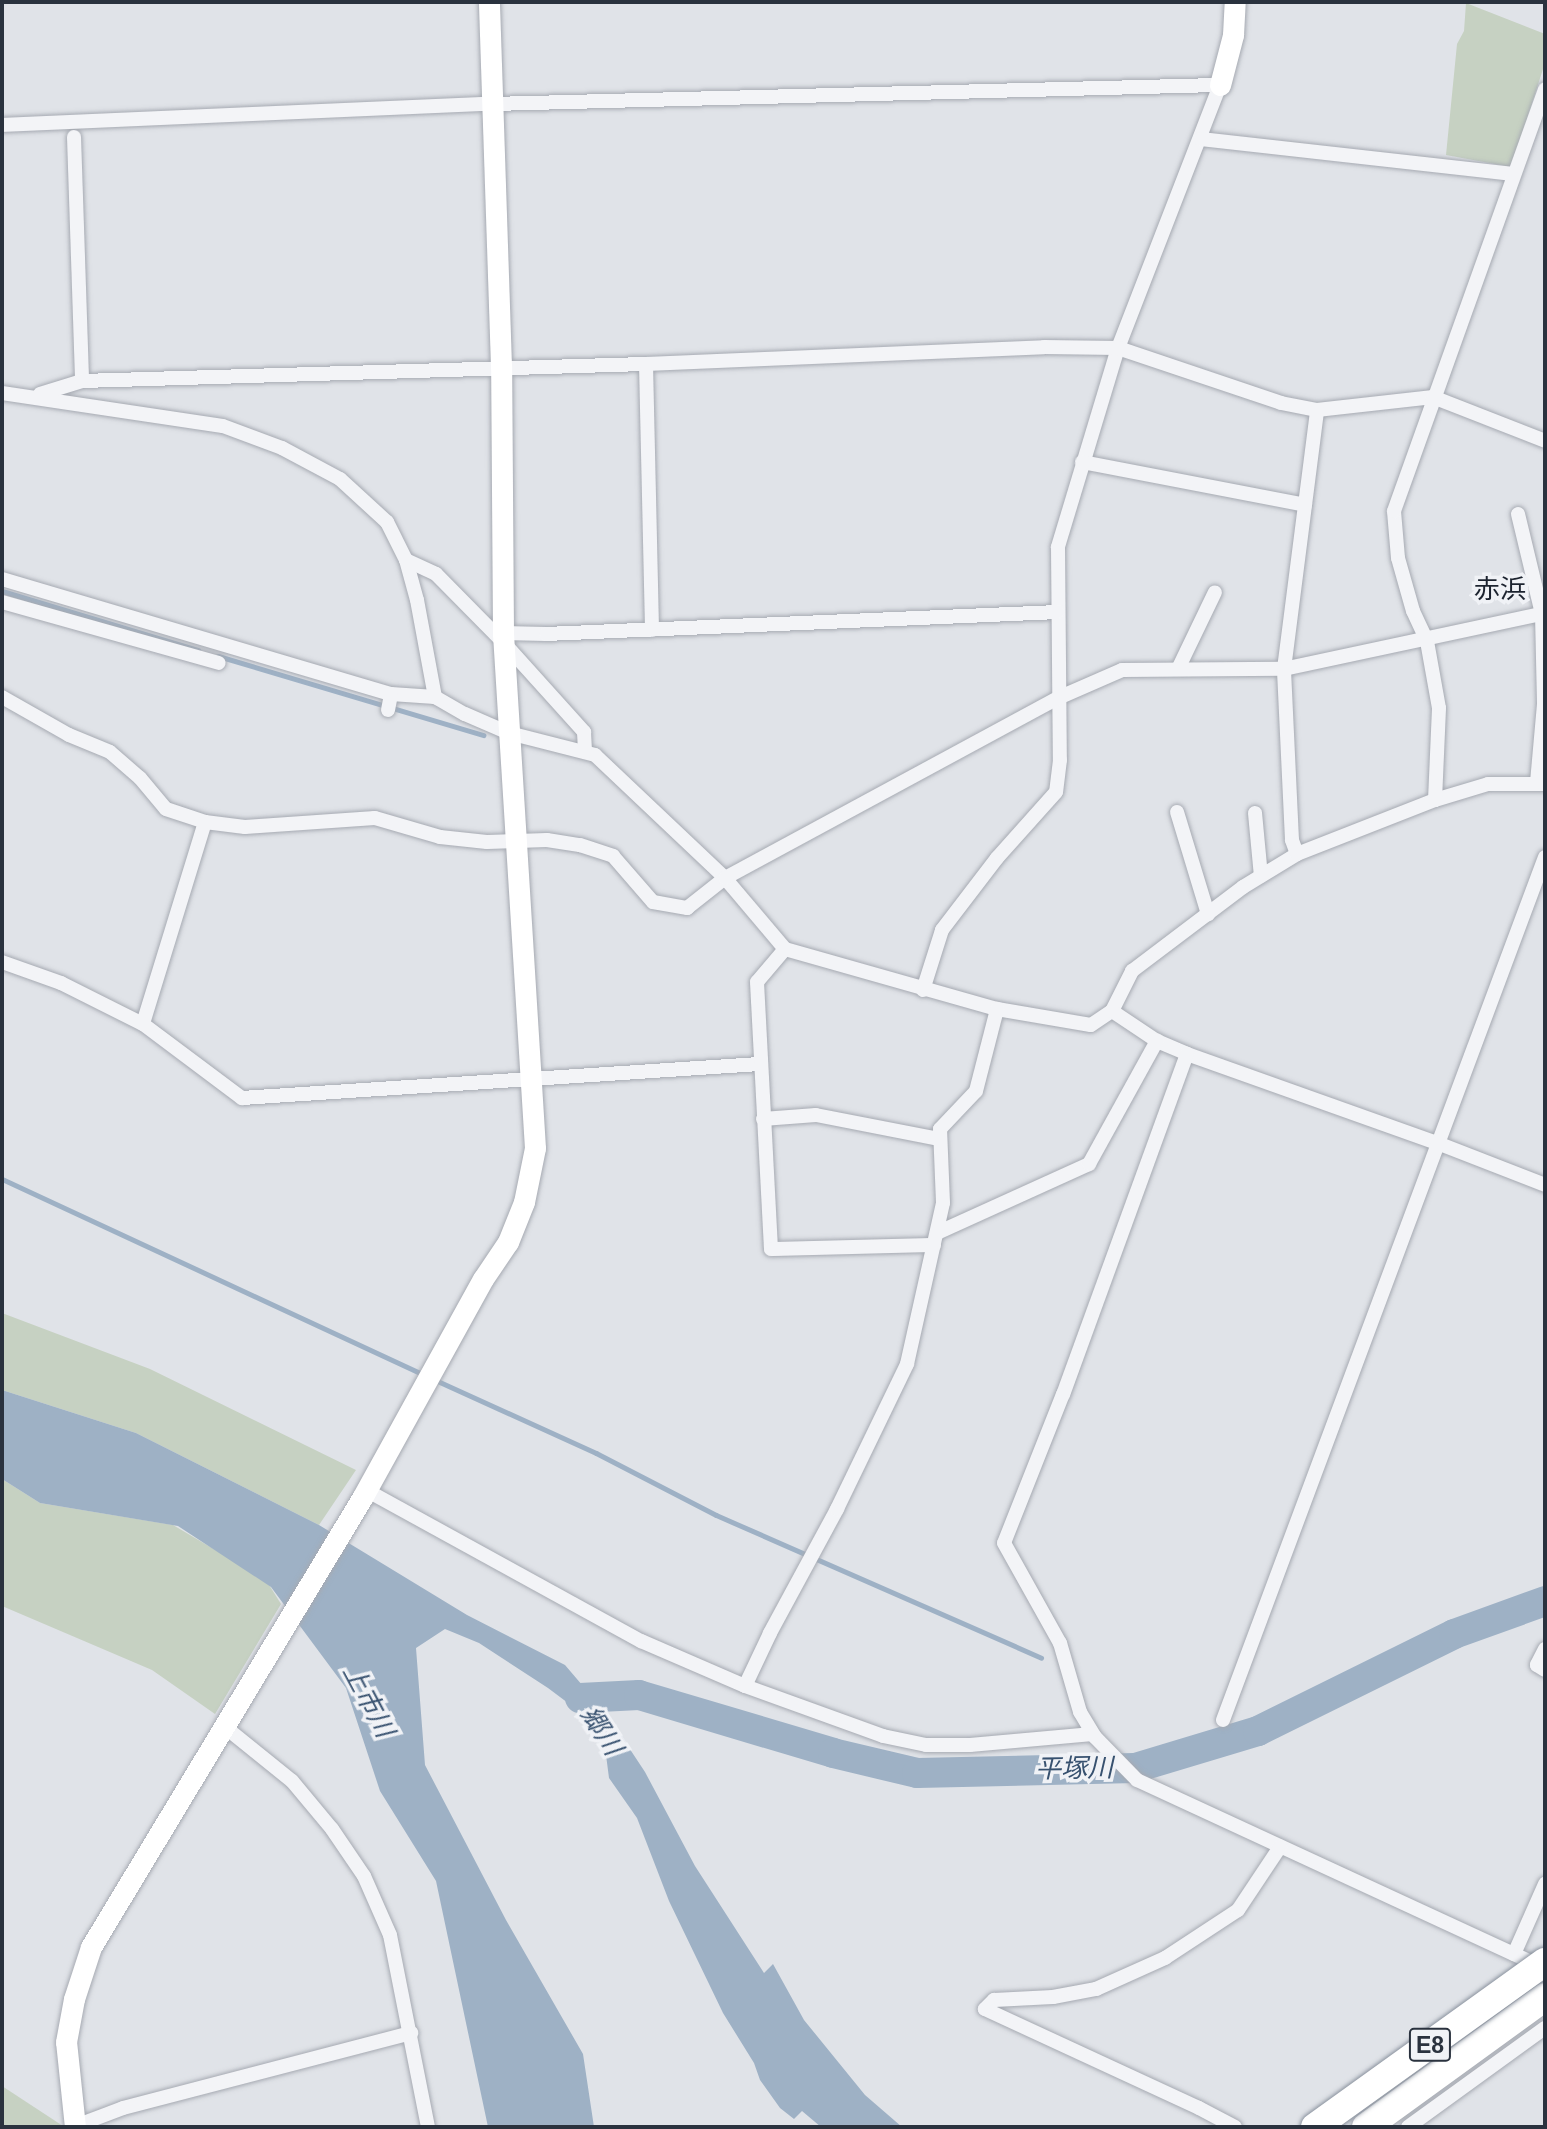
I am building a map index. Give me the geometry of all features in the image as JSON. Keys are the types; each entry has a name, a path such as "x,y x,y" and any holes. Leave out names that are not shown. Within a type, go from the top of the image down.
{"highway":[{"name":"E8","path":"1315,2127 1545,1962"},
{"name":"E8","path":"1366,2127 1545,1997"}],"street":[{"path":"411,2034 123,2108 74,2127 66,2042 74,1999 90,1947 364,1494 483,1279 508,1242 524,1202 535,1147 504,638 501,366 489,2"},
{"path":"923,990 942,930 997,858 1055,792 1060,760 1058,547 1118,348 1220,85 1233,35 1235,2"},
{"path":"2,125 492,104 1220,85"},
{"path":"1435,800 1439,708 1427,641 1413,611 1398,558 1394,511 1545,89"},
{"path":"74,137 82,381"},
{"path":"1201,139 1513,174"},
{"path":"35,396 82,381 501,366 646,364 1044,347 1118,348 1281,403 1317,410 1433,397 1545,441"},
{"path":"646,364 652,630"},
{"path":"2,393 223,426 282,448 340,479 387,522 406,560 417,600 435,697"},
{"path":"1297,854 1292,840 1284,669 1317,410"},
{"path":"1082,462 1305,505"},
{"path":"2,579 391,694 435,697 465,715 509,733 595,755 725,877 785,948 923,990 997,1009 1091,1025 1112,1011 1132,971 1261,876 1297,854 1435,800 1488,784 1541,783 1543,613 1518,514"},
{"path":"406,560 436,574 504,638 584,732 585,752"},
{"path":"1178,669 1215,592"},
{"path":"2,602 219,663"},
{"path":"504,638 1058,612"},
{"path":"2,697 69,735 110,752 140,778 166,809 205,822 245,827 375,818 440,837 517,843 547,840 580,845 613,856 653,902 687,908 725,877 1058,698 1122,670 1284,669 1427,641 1543,613"},
{"path":"388,710 391,694"},
{"path":"1177,812 1209,914"},
{"path":"1255,813 1261,876"},
{"path":"143,1024 205,822"},
{"path":"1223,1720 1545,857"},
{"path":"785,948 757,982 771,1249 935,1239 1089,1164 1157,1041"},
{"path":"2,962 61,983 143,1024 242,1098 760,1064"},
{"path":"745,1686 770,1633 837,1509 907,1364 943,1203 940,1129 976,1091 997,1009"},
{"path":"1112,1011 1157,1041 1187,1054 1440,1144 1545,1185"},
{"path":"1187,1054 1063,1394 1004,1543 1060,1643 1080,1712 1096,1737 1137,1780 1545,1969"},
{"path":"763,1119 816,1115 940,1139"},
{"path":"364,1494 641,1640 745,1686 883,1736 926,1745 1096,1737"},
{"path":"1545,1649 1537,1665 1545,1670"},
{"path":"228,1722 292,1781 332,1829 363,1876 390,1935 428,2127"},
{"path":"1234,2127 1199,2108 985,2010 995,2000 1053,1997 1096,1989 1164,1958 1238,1910 1280,1847"},
{"path":"1514,1954 1545,1884"},
{"path":"1408,2127 1545,2028"}],"green space":[{"path":"1466,3 1545,34 1545,63 1511,167 1446,155 1457,44 1464,31"},
{"path":"2,1313 150,1369 356,1470 319,1525 136,1433 2,1390"},
{"path":"2,1479 40,1503 173,1525 266,1580 281,1604 215,1714 152,1670 2,1606"},
{"path":"2,2086 63,2126 63,2127 2,2127"}],"water":[{"path":"2,1390 136,1433 319,1525 467,1615 565,1665 606,1713 645,1772 695,1866 764,1973 773,1964 804,2020 865,2095 902,2127 821,2127 802,2111 794,2119 780,2108 760,2080 754,2063 723,2013 669,1901 637,1818 609,1778 606,1755 599,1736 576,1709 548,1688 479,1643 445,1629 416,1648 425,1765 506,1920 583,2054 594,2127 488,2127 436,1881 380,1791 346,1688 271,1587 178,1526 40,1503 2,1479"}],"waterway":[{"path":"2,591 198,650"},
{"path":"218,656 483,735"},
{"path":"2,1179 424,1375"},
{"path":"433,1379 596,1453 716,1515 1041,1658"},
{"name":"平塚川","path":"580,1698 639,1695 833,1753 917,1773 1135,1768 1258,1731 1454,1634 1545,1601"}],"district":[{"name":"赤浜","path":"1500,590"}],"water label":[{"name":"上市川","path":"368,1701"},
{"name":"郷川","path":"601,1731"}]}
